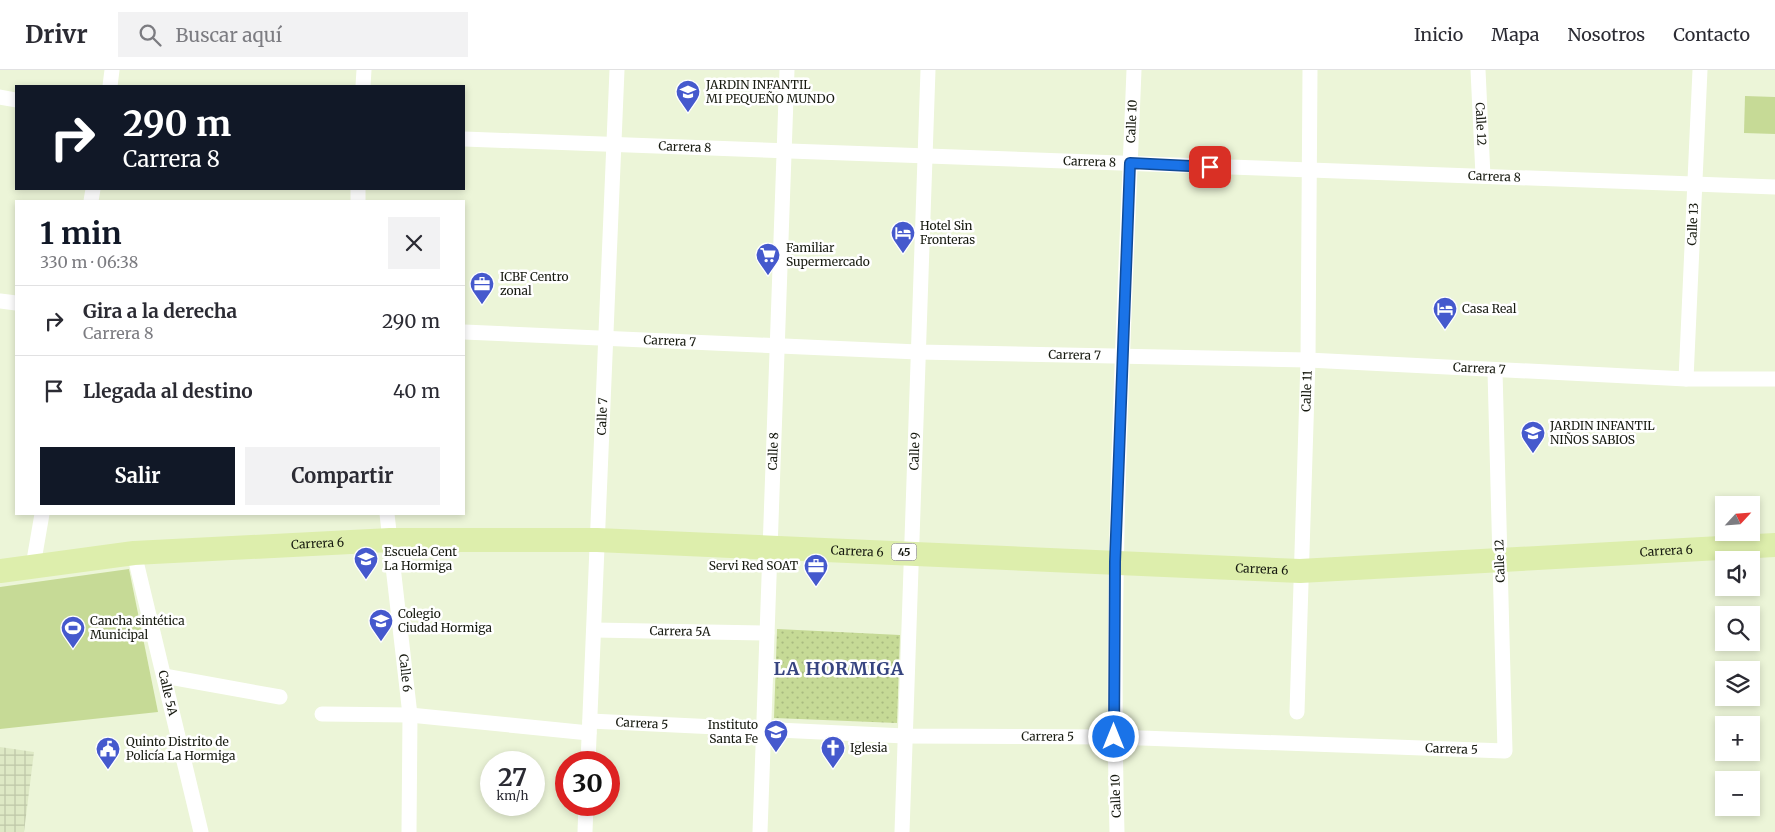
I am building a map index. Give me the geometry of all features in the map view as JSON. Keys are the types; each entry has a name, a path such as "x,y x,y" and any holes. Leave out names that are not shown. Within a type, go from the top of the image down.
{"main road":[{"name":"Carrera 6","path":"0,571 134,553 390,540 597,540 912,552 1300,571 1500,562 1775,545"}],"street":[{"path":"110,85 112,70"},
{"path":"363,85 364,70"},
{"name":"Calle 7","path":"589,751 617,70"},
{"name":"Calle 8","path":"760,832 787,70"},
{"name":"Calle 9","path":"902,832 928,70"},
{"name":"Calle 10","path":"1117,832 1114,737 1115,562 1134,70"},
{"name":"Calle 11","path":"1297,712 1308,360 1310,70"},
{"name":"Calle 12","path":"1478,70 1483,176"},
{"name":"Calle 13","path":"1686,379 1700,70"},
{"path":"0,97 15,100"},
{"name":"Carrera 8","path":"465,138 614,145 925,154 1309,171 1695,185 1775,186"},
{"path":"0,301 15,303"},
{"name":"Carrera 7","path":"465,332 777,347 918,352 1308,360 1495,371 1686,379 1775,379"},
{"name":"Calle 12","path":"1495,371 1506,751"},
{"path":"33,566 42,515"},
{"name":"Calle 6","path":"387,515 410,715 409,832"},
{"name":"Calle 5A","path":"134,553 201,832"},
{"name":"Carrera 5A","path":"594,630 767,633"},
{"path":"164,676 280,697"},
{"name":"Carrera 5","path":"322,714 410,715 590,727 764,730 905,736 1114,737 1506,751"},
{"path":"585,832 586,816"}],"shaded area":[{"path":"0,747 34,752 24,832 0,832"}],"green space":[{"path":"1745,96 1775,97 1775,134 1744,133"},
{"name":"Cancha sintética Municipal","path":"129,569 158,712 0,729 0,587"},
{"path":"777,629 900,635 897,723 774,718"}],"place":[{"name":"JARDIN INFANTIL MI PEQUEÑO MUNDO","path":"688,113"},
{"name":"Hotel Sin Fronteras","path":"903,254"},
{"name":"Familiar Supermercado","path":"768,276"},
{"name":"ICBF Centro zonal","path":"482,305"},
{"name":"Casa Real","path":"1445,330"},
{"name":"JARDIN INFANTIL NIÑOS SABIOS","path":"1533,454"},
{"name":"Escuela Cent La Hormiga","path":"366,580"},
{"name":"Servi Red SOAT","path":"816,587"},
{"name":"Colegio Ciudad Hormiga","path":"381,642"},
{"name":"Cancha sintética Municipal","path":"73,649"},
{"name":"Instituto Santa Fe","path":"776,753"},
{"name":"Iglesia","path":"833,769"},
{"name":"Quinto Distrito de Policía La Hormiga","path":"108,770"}],"district":[{"name":"LA HORMIGA","path":"839,669"}],"route":[{"path":"1114,737 1115,562 1130,163 1210,167"}]}
